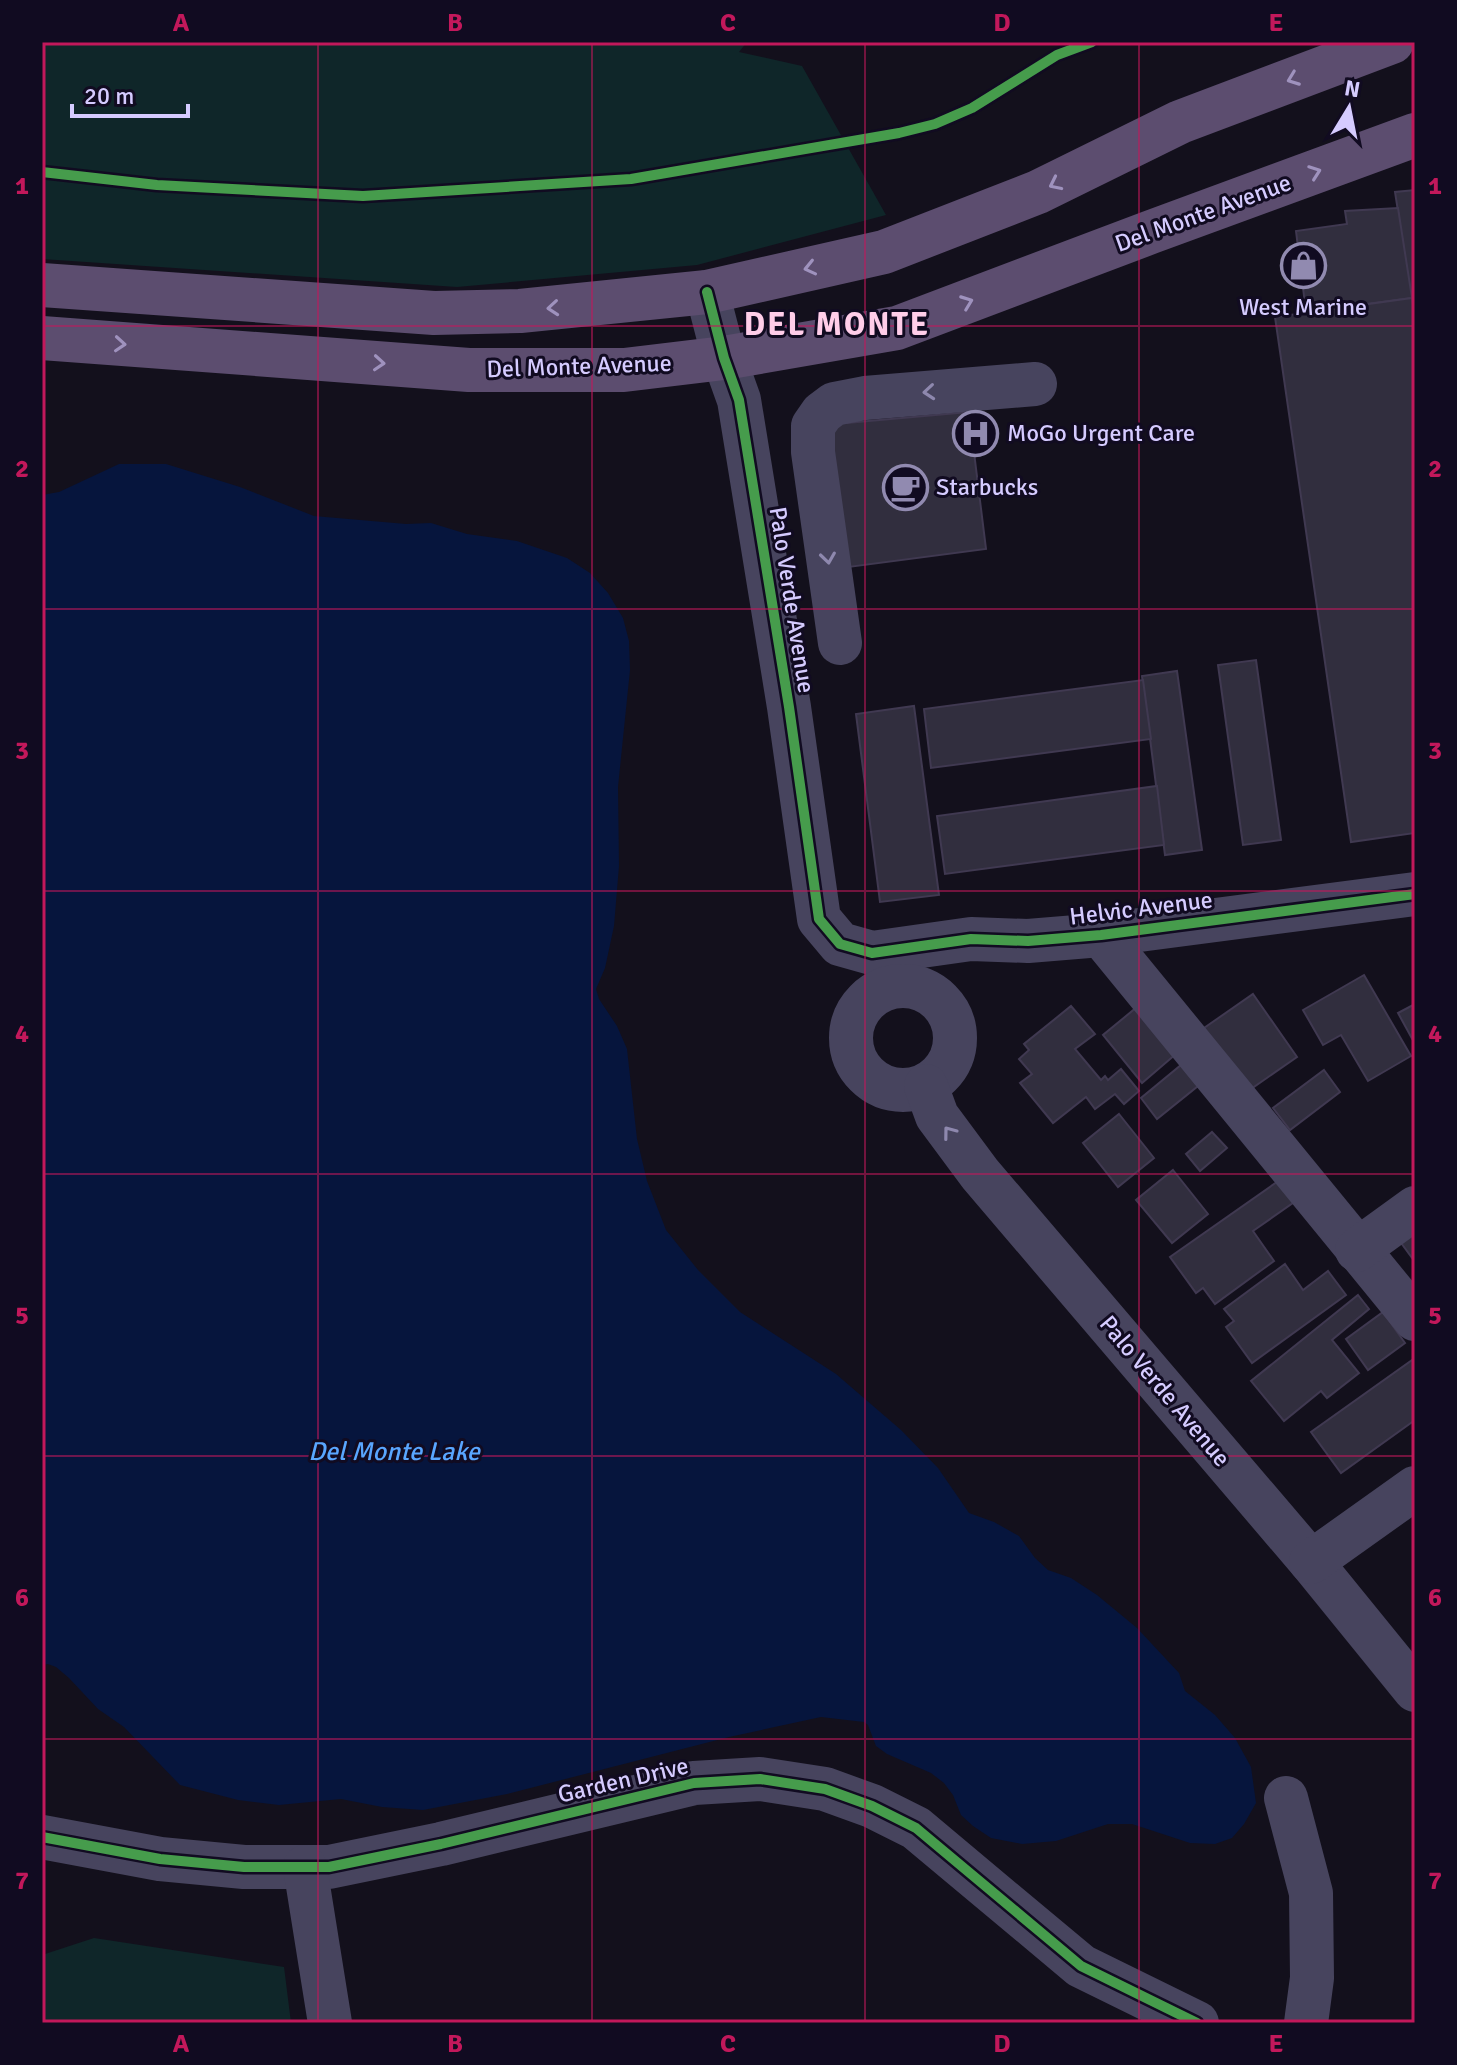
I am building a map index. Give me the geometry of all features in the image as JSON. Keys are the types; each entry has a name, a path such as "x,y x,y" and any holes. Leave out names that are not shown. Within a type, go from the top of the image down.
{"main road":[{"path":"42,285 434,313 520,311 707,292 884,252 1038,192 1180,122 1392,42"},
{"name":"Del Monte Avenue","path":"42,338 469,370 624,370 724,358 897,328 1415,135"}],"street":[{"name":"Palo Verde Avenue","path":"707,292 724,358 739,400 789,707 819,919 840,944 876,972"},
{"path":"840,643 813,452 813,426 822,413 834,404 865,398 1035,384"},
{"name":"Helvic Avenue","path":"876,972 971,939 1028,941 1101,935 1415,894"},
{"path":"1101,935 1415,1319"},
{"path":"876,972 902,985 922,989 937,998 948,1010 955,1027 956,1045 951,1061 941,1076 926,1086 909,1091 892,1090 862,1072 854,1057 850,1040 853,1023 876,972"},
{"name":"Palo Verde Avenue","path":"926,1086 937,1116 980,1174 1311,1562 1415,1690"},
{"path":"1357,1250 1415,1208"},
{"path":"1311,1562 1415,1488"},
{"name":"Garden Drive","path":"42,1837 160,1859 244,1867 329,1867 441,1844 694,1783 760,1779 825,1789 872,1806 916,1828 1081,1966 1197,2023"},
{"path":"1286,1798 1311,1893 1312,1978 1306,2023"},
{"path":"305,1867 330,2023"}],"green space":[{"path":"42,42 747,42 739,52 802,66 886,215 697,265 457,287 42,259"},
{"path":"94,1938 284,1967 291,2023 42,2023 42,1955"}],"water":[{"name":"Del Monte Lake","path":"119,464 166,464 240,487 314,516 406,524 431,523 467,534 517,541 567,558 590,573 608,593 623,618 629,641 630,670 618,787 619,866 614,926 605,968 596,989 627,1049 637,1139 647,1181 666,1230 698,1270 740,1312 836,1374 901,1430 938,1468 969,1513 1019,1536 1048,1570 1071,1578 1097,1595 1137,1628 1179,1673 1185,1691 1215,1715 1235,1738 1251,1767 1256,1803 1232,1838 1215,1844 1190,1843 1132,1824 1108,1824 1056,1841 1022,1844 991,1838 961,1815 944,1783 931,1773 876,1746 864,1722 821,1717 729,1737 507,1794 423,1810 382,1807 341,1799 279,1805 238,1800 180,1785 124,1727 98,1709 69,1678 56,1667 42,1665 42,495 59,492"}],"building":[{"path":"1415,190 1415,321 1395,192"},
{"path":"1398,208 1412,298 1306,312 1296,231 1347,224 1345,211"},
{"path":"1412,298 1415,321 1415,833 1351,842 1275,317"},
{"name":"Starbucks","path":"969,412 986,549 841,568 824,425"},
{"path":"1256,660 1281,840 1243,845 1218,665"},
{"path":"1177,671 1202,850 1165,855 1142,676"},
{"path":"1143,680 1151,739 931,768 924,709"},
{"path":"914,706 939,895 880,902 856,714"},
{"path":"1157,786 1164,845 945,874 937,816"},
{"path":"1364,975 1411,1056 1368,1081 1341,1035 1323,1045 1303,1010"},
{"path":"1253,994 1297,1057 1248,1091 1204,1028"},
{"path":"1415,1004 1415,1044 1398,1013"},
{"path":"1071,1006 1095,1034 1075,1049 1101,1080 1105,1076 1108,1080 1121,1069 1139,1091 1124,1104 1115,1094 1095,1109 1086,1097 1053,1123 1020,1083 1032,1074 1019,1059 1029,1050 1024,1044"},
{"path":"1137,1007 1176,1054 1142,1083 1103,1035"},
{"path":"1181,1065 1198,1086 1157,1119 1141,1098"},
{"path":"1324,1070 1340,1092 1290,1130 1273,1108"},
{"path":"1119,1114 1154,1158 1118,1187 1083,1143"},
{"path":"1212,1132 1227,1148 1200,1171 1186,1154"},
{"path":"1173,1170 1208,1214 1172,1243 1136,1200"},
{"path":"1284,1177 1300,1198 1253,1231 1274,1261 1215,1304 1203,1288 1196,1293 1170,1257"},
{"path":"1415,1222 1415,1262 1396,1236"},
{"path":"1285,1264 1303,1290 1328,1271 1346,1295 1252,1363 1226,1327 1234,1321 1224,1309"},
{"path":"1358,1295 1369,1309 1332,1340 1359,1373 1327,1398 1321,1391 1284,1421 1251,1381"},
{"path":"1383,1312 1405,1343 1368,1370 1346,1339"},
{"path":"1415,1358 1415,1420 1341,1473 1311,1432"}],"cycle path":[{"path":"42,172 157,185 363,196 631,179 899,133 935,124 972,108 1057,55 1092,42"},
{"path":"707,292 724,358 739,400 789,707 819,919 840,944 872,953 971,939 1028,941 1101,935 1415,894"},
{"path":"42,1837 160,1859 244,1867 329,1867 441,1844 694,1783 760,1779 825,1789 872,1806 916,1828 1081,1966 1197,2023"}],"place":[{"name":"West Marine","path":"1303,265"},
{"name":"MoGo Urgent Care","path":"976,433"},
{"name":"Starbucks","path":"905,487"}],"district":[{"name":"DEL MONTE","path":"837,324"}]}
